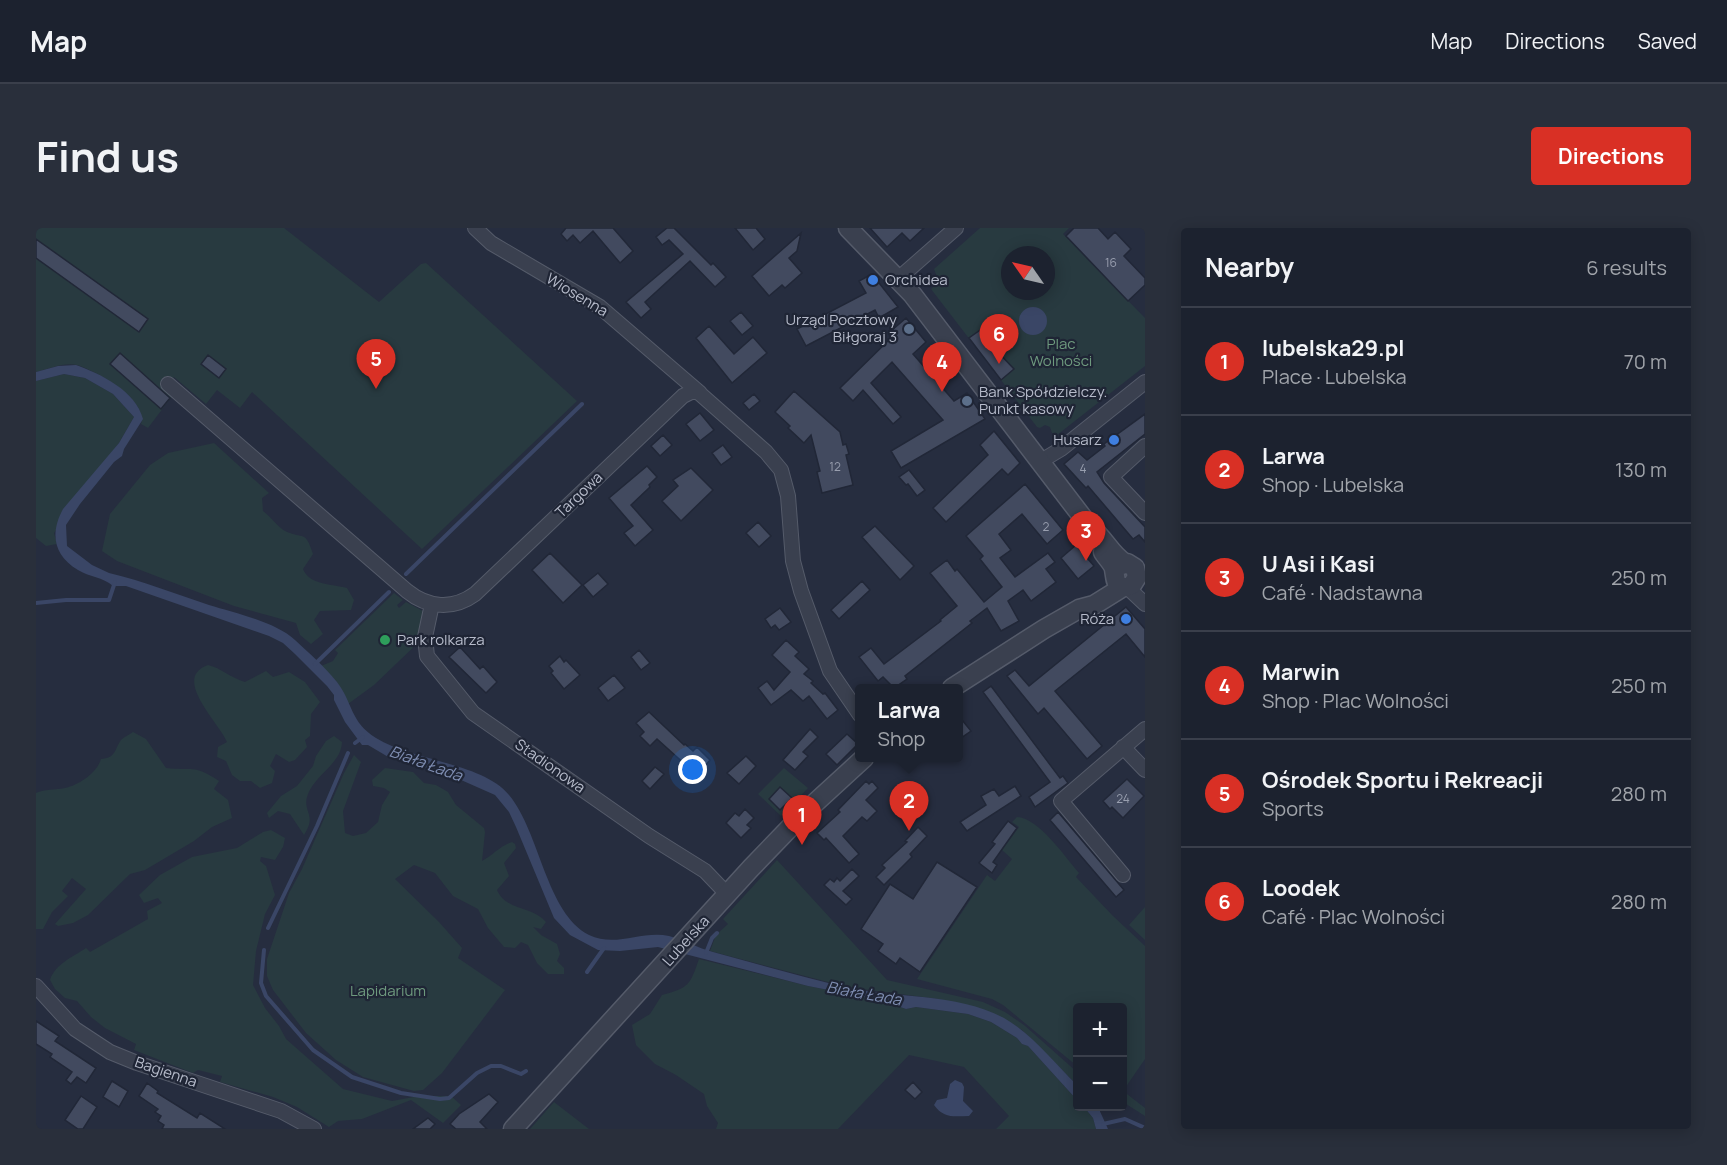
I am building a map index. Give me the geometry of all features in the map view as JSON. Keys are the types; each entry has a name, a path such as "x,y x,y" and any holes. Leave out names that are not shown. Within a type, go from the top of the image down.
{"street":[{"name":"Wiosenna","path":"475,228 491,243 600,307 700,393"},
{"path":"848,228 898,279 1041,461 1090,527 1092,538 1111,563 1131,574 1145,604"},
{"path":"898,279 956,228"},
{"path":"1041,461 1061,449 1145,382"},
{"path":"168,384 407,591 418,599 432,604"},
{"name":"Targowa","path":"432,604 444,606 459,603 475,594 675,403 688,393 700,393"},
{"path":"700,393 766,452 780,470 788,496 797,581 830,671 855,707"},
{"path":"1145,446 1111,477 1145,513"},
{"path":"958,684 1079,609 1094,605 1131,574"},
{"name":"Stadionowa","path":"432,604 425,637 427,656 472,713 650,836 705,871 727,894"},
{"path":"1123,875 1061,801 1145,729"},
{"path":"1123,747 1145,770"},
{"name":"Lubelska","path":"513,1129 727,894 804,813 860,762"},
{"name":"Bagienna","path":"36,986 69,1023 88,1039 110,1052 281,1111 314,1129"}],"green space":[{"path":"36,228 284,228 379,302 421,264 426,263 577,401 422,549 252,392 240,408 217,390 206,404 174,377 165,388 173,395 148,428 141,424 141,415 129,396 108,380 86,368 67,364 36,372"},
{"name":"Plac Wolności","path":"980,228 1069,228 1063,234 1145,318 1145,366 1057,435 1045,425 1037,427 931,289 939,282 934,269"},
{"path":"64,374 85,378 113,394 134,417 119,443 54,533 57,544 46,546 36,538 36,381"},
{"path":"214,443 269,493 262,498 263,511 283,529 306,538 313,554 303,569 306,574 316,581 347,588 354,600 351,610 320,611 314,620 323,634 311,644 300,635 296,623 234,606 117,561 102,551 110,514 150,465 168,453"},
{"path":"394,593 403,600 397,605 399,608 406,602 423,611 421,640 374,685 348,704 337,682 321,666 333,661 338,653 335,650"},
{"path":"208,665 245,682 266,671 273,677 289,672 305,682 320,702 311,714 310,736 305,740 307,747 295,760 289,762 276,754 270,766 275,771 272,783 260,788 251,781 240,781 232,775 226,761 217,757 218,747 227,742 201,701 194,680 198,671"},
{"path":"133,732 146,739 166,768 198,770 219,781 214,789 228,800 232,818 212,827 194,841 145,870 130,874 88,915 73,923 58,926 55,924 86,889 72,878 62,891 68,896 52,912 43,929 36,929 36,793 65,788 81,781 92,774 101,759 112,755 121,740"},
{"path":"334,736 342,742 341,750 308,794 306,805 310,822 304,835 290,814 278,811 269,818 267,813 281,796 297,786 313,766 316,756 326,741"},
{"name":"Lapidarium","path":"354,755 361,762 343,811 345,833 353,836 366,833 378,822 382,805 390,792 373,786 372,780 385,768 413,772 424,783 436,785 448,792 456,805 484,828 482,861 500,848 512,842 515,844 516,848 504,863 509,876 497,890 506,902 534,913 546,922 541,929 533,927 541,935 557,944 560,954 557,961 564,968 564,974 548,974 537,963 528,945 521,942 515,948 504,947 488,928 478,909 453,896 435,873 414,865 395,879 462,948 458,958 505,990 442,1073 423,1090 414,1091 363,1077 336,1060 306,1033 273,990 267,976 267,959 289,893"},
{"path":"784,768 808,788 781,816 758,794"},
{"path":"1017,817 1025,819 1043,831 1079,873 1076,877 1145,946 1145,1059 1127,1085 1127,1003 1073,1003 1073,1063 1003,1005 992,999 917,979 987,875 995,881 1012,859 1002,850 1019,827 1012,822"},
{"path":"271,830 285,838 283,847 275,860 261,857 260,861 266,866 275,895 265,914 256,951 253,985 265,1008 286,1039 343,1089 392,1101 419,1096 451,1096 461,1105 443,1123 411,1100 362,1119 338,1121 329,1127 297,1107 273,1097 220,1082 222,1076 198,1070 193,1073 134,1050 136,1044 105,1028 77,1001 65,998 55,989 50,980 52,974 65,961 86,948 90,952 148,919 147,911 162,903 158,898 144,903 139,895 160,875 192,857 237,848 263,832"},
{"path":"777,860 887,980 983,1002 1005,1012 1024,1025 1073,1068 1073,1081 1022,1030 1002,1018 938,999 847,987 710,951 716,935 728,924 723,919"},
{"path":"1145,907 1145,940 1129,925"},
{"path":"699,959 808,986 880,1000 906,1009 916,1007 968,1014 991,1022 1028,1046 1073,1096 1073,1111 1087,1111 1093,1118 1096,1129 996,1129 1009,1116 964,1067 909,1055 838,1129 716,1129 718,1123 707,1106 704,1094 655,1064 636,1045 632,1025 650,1014 662,995 683,987 693,975"},
{"path":"1127,1094 1145,1108 1145,1116 1127,1105"},
{"path":"554,1102 589,1129 530,1129"}],"water":[{"path":"1033,307 1043,311 1047,321 1043,331 1033,335 1023,331 1019,321 1023,311"},
{"name":"Biała Łada","path":"76,365 116,385 133,400 143,419 122,456 114,462 66,525 67,546 92,565 109,573 277,628 295,640 332,676 342,690 356,719 376,738 391,746 465,769 497,784 509,795 520,811 553,891 563,909 574,924 589,935 609,940 649,935 669,936 713,952 844,987 946,1000 985,1010 1004,1018 1042,1049 1073,1081 1073,1096 1028,1046 991,1022 968,1014 916,1007 906,1009 880,1000 808,986 658,947 620,951 598,950 570,935 554,918 509,812 495,795 443,772 390,758 368,745 362,745 345,722 334,700 334,695 283,643 269,636 126,586 113,586 78,570 63,558 55,535 63,509 119,443 134,417 113,394 85,378 64,374 36,381 36,372 58,366"},
{"path":"955,1080 962,1083 964,1087 963,1101 973,1111 969,1116 946,1115 934,1105 937,1100 947,1098 950,1084"},
{"path":"1087,1111 1100,1111 1108,1129 1096,1129 1093,1118"}],"building":[{"path":"566,228 613,228 633,251 620,263 593,231 580,243 573,235 567,241 561,234"},
{"path":"667,228 674,228 726,277 715,287 690,261 645,302 651,309 641,318 626,302 683,254 669,240 662,245 656,237"},
{"path":"735,228 756,228 765,239 753,250"},
{"path":"870,228 924,228 910,241 902,233 887,247"},
{"path":"1074,228 1098,228 1108,239 1115,232 1131,249 1124,256 1145,278 1145,285 1128,301 1066,236"},
{"path":"801,233 797,251 789,258 802,273 785,288 782,285 769,296 752,276"},
{"path":"36,239 148,319 139,332 36,258"},
{"path":"872,274 898,307 879,318 875,310 806,346 797,329 866,293 859,281"},
{"path":"741,312 753,326 742,335 730,321"},
{"path":"906,318 926,342 913,354 954,401 967,393 985,419 901,468 891,451 943,420 892,362 871,383 901,417 893,424 863,390 853,401 840,388 894,335 891,331"},
{"path":"709,326 734,354 753,337 767,353 732,383 696,338"},
{"path":"983,328 996,350 1014,369 1001,380 969,338"},
{"path":"120,353 170,398 161,409 110,364"},
{"path":"208,355 226,369 219,378 201,364"},
{"path":"794,391 840,432 843,445 846,444 849,454 846,455 853,485 822,493 817,472 820,471 811,435 804,443 775,412"},
{"path":"754,394 760,401 749,410 743,403"},
{"path":"700,413 714,430 700,441 686,424"},
{"path":"1145,414 1145,434 1097,472 1104,483 1145,527 1145,542 1139,535 1133,539 1088,486 1086,488 1064,464 1078,452 1087,460 1105,446 1104,444"},
{"path":"994,431 1020,463 1008,475 1002,469 946,522 933,508 988,455 980,445"},
{"path":"663,435 672,445 660,456 651,446"},
{"path":"723,445 732,457 721,465 712,453"},
{"path":"647,466 657,477 631,505 653,530 635,546 624,533 633,526 609,498"},
{"path":"691,468 713,490 681,521 662,501 678,486 673,480"},
{"path":"909,470 925,490 917,496 899,477"},
{"path":"1025,484 1063,530 1047,544 1022,514 999,534 1011,550 1000,558 1015,577 1048,553 1055,562 1046,569 1056,582 1031,601 1023,590 1008,601 1019,621 1001,631 987,608 970,621 972,623 905,676 907,679 900,684 890,684 883,677 878,681 859,657 871,648 884,664 957,606 930,573 947,560 984,602 1002,587 980,559 983,556 966,536"},
{"path":"758,522 771,536 759,547 746,533"},
{"path":"875,526 914,566 900,580 862,537"},
{"path":"1076,545 1094,566 1078,579 1061,558"},
{"path":"550,553 582,585 563,603 532,570"},
{"path":"598,573 608,584 593,597 583,585"},
{"path":"862,581 870,590 839,619 831,610"},
{"path":"1126,607 1145,629 1145,657 1126,634 1055,691 1102,746 1087,759 1044,708 1038,714 1007,676 1015,670 1029,686"},
{"path":"780,608 791,622 779,630 775,625 771,628 765,619"},
{"path":"786,640 799,652 795,656 809,669 804,674 823,694 825,693 838,710 827,719 809,696 803,701 791,690 771,705 758,688 767,681 774,690 790,672 772,655"},
{"path":"460,647 480,669 483,666 497,682 486,693 449,657"},
{"path":"639,650 650,663 641,670 631,657"},
{"path":"560,656 580,675 564,689 551,673 553,671 549,666"},
{"path":"614,675 625,688 608,701 598,688"},
{"path":"991,686 1060,778 1063,776 1068,783 1035,807 1029,797 1050,782 983,692"},
{"path":"649,712 684,745 693,751 697,747 710,760 699,773 690,765 688,767 657,739 650,746 640,736 644,732 636,723"},
{"path":"963,721 971,731 963,737"},
{"path":"810,729 818,737 803,752 808,756 795,770 783,760"},
{"path":"847,734 855,741 855,747 837,765 826,754"},
{"path":"746,756 756,766 739,784 727,773"},
{"path":"655,767 664,774 650,789 642,781"},
{"path":"1127,779 1144,796 1123,818 1103,801"},
{"path":"866,781 869,784 872,781 878,788 866,800 877,811 867,821 862,817 843,836 859,854 849,863 826,838 824,840 817,833 840,812 838,810"},
{"path":"1015,786 1021,796 967,831 960,822 986,805 981,796 994,789 999,796"},
{"path":"780,787 792,798 780,810 769,799"},
{"path":"745,809 754,818 747,825 751,828 741,838 726,823 735,813 739,816"},
{"path":"1058,812 1124,890 1116,897 1050,820"},
{"path":"1008,821 1017,828 993,862 997,865 992,873 979,863 995,844 992,842"},
{"path":"918,827 927,836 910,854 912,857 884,885 876,877 885,868 882,865 907,842 905,841"},
{"path":"937,862 977,887 920,972 900,958 896,964 878,951 883,944 861,929 890,884 913,899"},
{"path":"852,869 859,876 843,891 852,899 846,905 824,885 830,879 834,882 837,878 840,881"},
{"path":"36,1021 59,1036 55,1041 96,1068 86,1083 77,1077 71,1084 66,1080 72,1072 50,1057 52,1054 36,1044"},
{"path":"112,1081 128,1091 119,1107 103,1097"},
{"path":"913,1082 922,1092 915,1099 905,1090"},
{"path":"147,1083 158,1091 157,1093 197,1118 200,1113 225,1129 162,1129 164,1125 158,1121 161,1116 155,1112 158,1109 139,1096"},
{"path":"489,1094 498,1102 480,1122 487,1129 456,1129 450,1124 459,1114"},
{"path":"81,1096 97,1107 83,1129 78,1129 65,1120"},
{"path":"428,1118 435,1124 430,1129 413,1129"}],"waterway":[{"path":"406,574 582,404"},
{"path":"36,603 109,600 115,582"},
{"path":"315,664 389,592"},
{"path":"355,743 363,737"},
{"path":"268,928 317,826 348,753"},
{"path":"706,953 712,938 717,933"},
{"path":"587,972 604,948"},
{"path":"264,950 261,983 266,996 313,1050 352,1077 401,1093 440,1099 449,1098 477,1073 491,1066 501,1066 521,1074 526,1071"},
{"path":"1103,1124 1125,1119 1145,1128"}],"place":[{"name":"Orchidea","path":"873,280"},
{"name":"Urząd Pocztowy Biłgoraj 3","path":"909,329"},
{"name":"Loodek","path":"999,364"},
{"name":"Ośrodek Sportu i Rekreacji","path":"376,389"},
{"name":"Marwin","path":"942,392"},
{"name":"Bank Spółdzielczy. Punkt kasowy","path":"967,401"},
{"name":"Husarz","path":"1114,440"},
{"name":"U Asi i Kasi","path":"1086,561"},
{"name":"Róża","path":"1126,619"},
{"name":"Park rolkarza","path":"385,640"},
{"name":"Larwa","path":"909,831"},
{"name":"lubelska29.pl","path":"802,845"}]}
